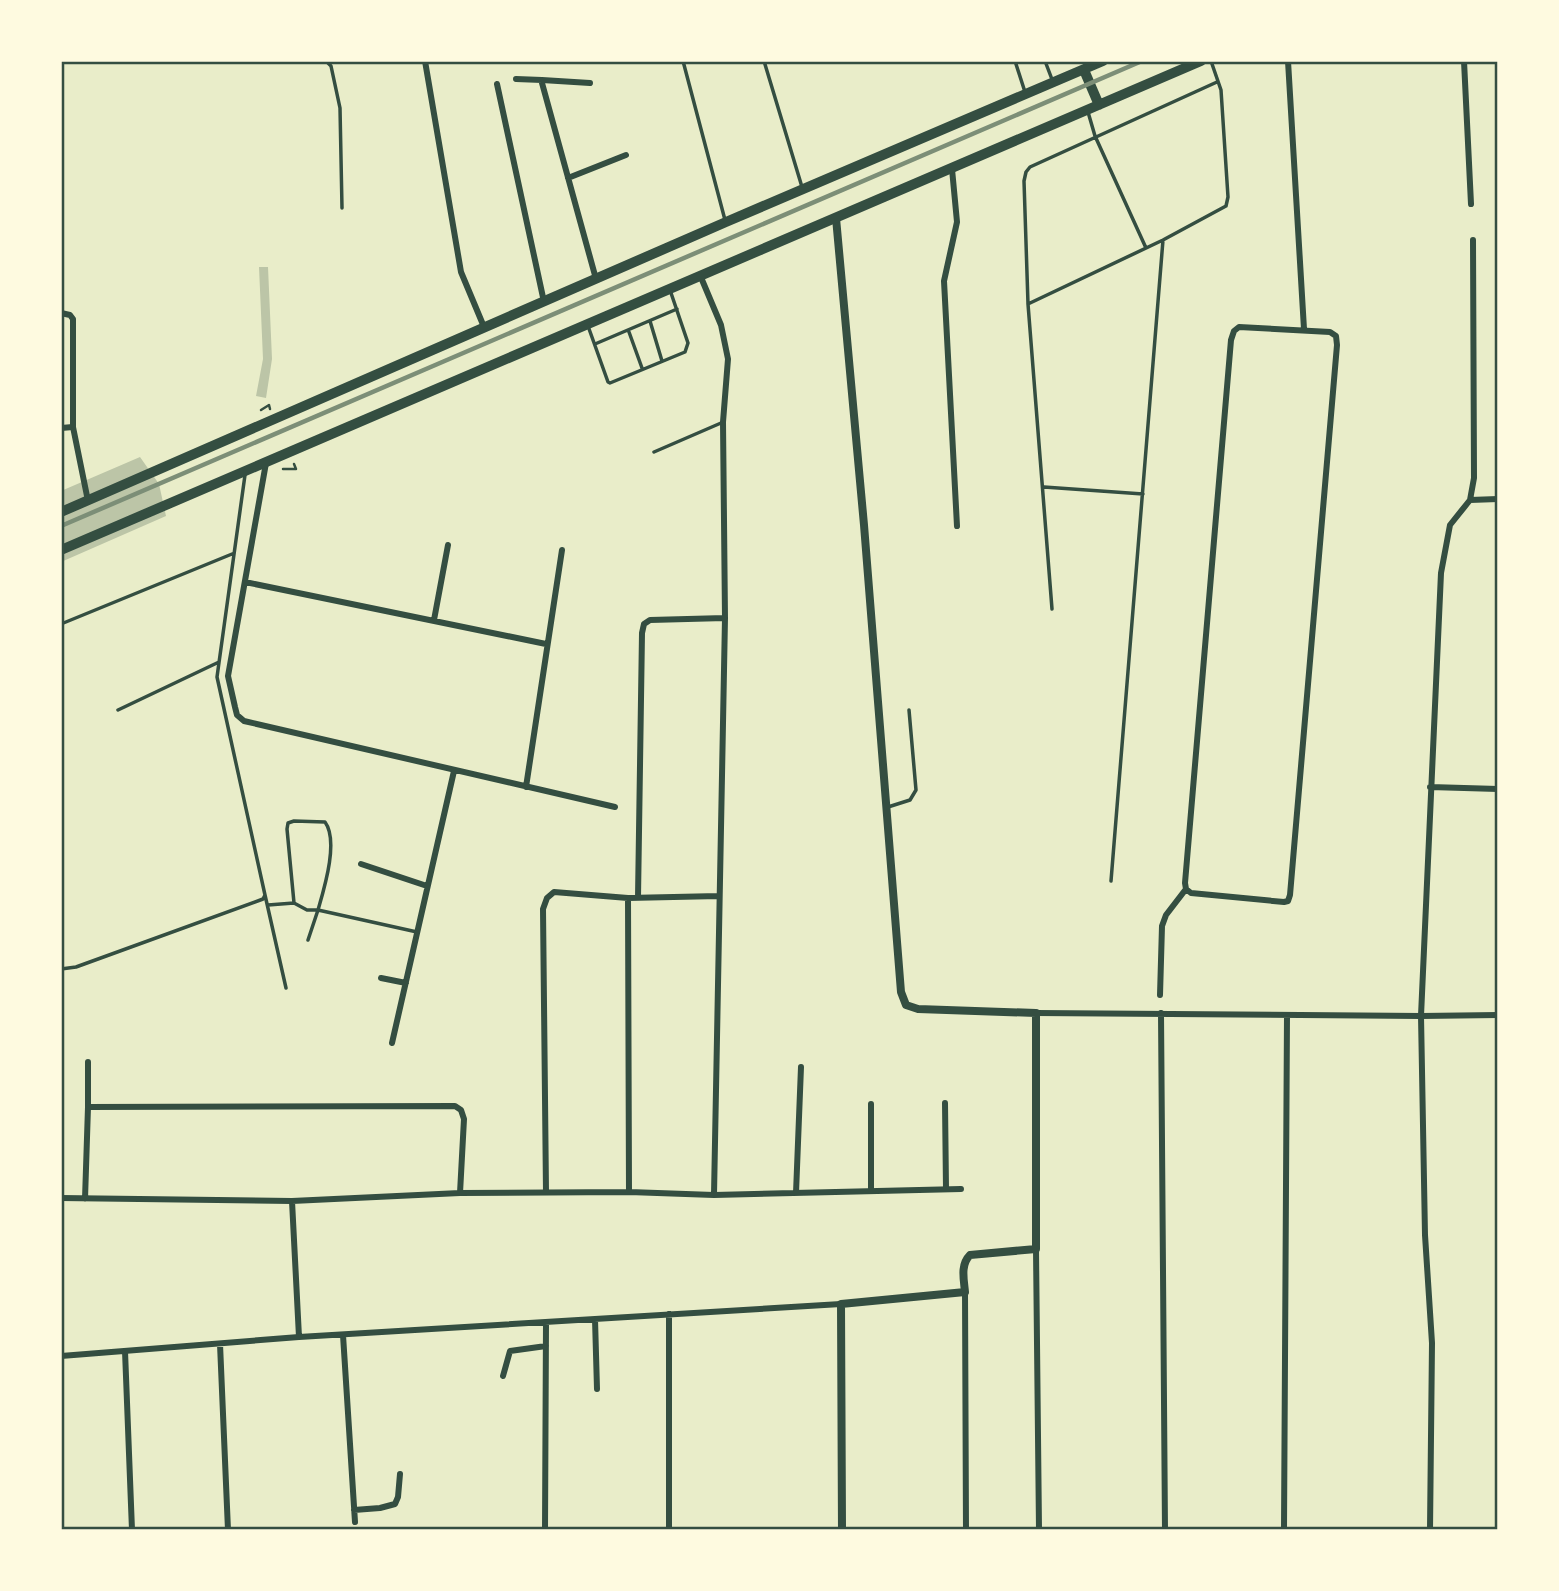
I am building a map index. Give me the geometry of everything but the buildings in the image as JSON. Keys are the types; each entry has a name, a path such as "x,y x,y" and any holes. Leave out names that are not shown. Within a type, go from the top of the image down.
{"main road":[{"path":"61,512 1103,61"},
{"path":"61,550 1201,61"},
{"path":"1084,70 1099,105"}],"street":[{"path":"425,61 461,272 484,327"},
{"path":"1288,61 1304,329"},
{"path":"1464,61 1471,204"},
{"path":"516,79 590,83"},
{"path":"542,80 596,279"},
{"path":"497,84 544,302"},
{"path":"568,178 626,155"},
{"path":"952,169 957,222 944,281 957,526"},
{"path":"836,218 901,992 906,1005 918,1009 1035,1013 1421,1017 1498,1015"},
{"path":"1430,1530 1432,1343 1425,1222 1421,1017 1441,573 1450,525 1470,500 1476,450 1473,240"},
{"path":"700,275 721,324 728,359 723,422 725,618 714,1195"},
{"path":"61,313 70,315 73,319 73,427 88,501"},
{"path":"1160,995 1162,926 1166,915 1186,889 1231,340 1234,331 1239,327 1329,332 1336,336 1337,345 1290,895 1288,901 1283,902 1191,893 1186,889"},
{"path":"61,428 73,427"},
{"path":"266,463 228,676 237,715 244,721 615,807"},
{"path":"1470,500 1498,499"},
{"path":"434,620 448,545"},
{"path":"526,787 562,550"},
{"path":"245,582 546,644"},
{"path":"638,898 644,624 650,620 725,618"},
{"path":"392,1043 454,771"},
{"path":"1430,787 1498,789"},
{"path":"361,864 428,886"},
{"path":"546,1192 543,909 547,898 554,892 628,898 719,896"},
{"path":"628,898 629,1192"},
{"path":"381,978 405,983"},
{"path":"1035,1013 1039,1530"},
{"path":"1160,1013 1165,1530"},
{"path":"1284,1530 1287,1015"},
{"path":"85,1199 88,1062"},
{"path":"796,1193 801,1067"},
{"path":"945,1103 946,1189"},
{"path":"871,1104 871,1191"},
{"path":"88,1107 454,1106 461,1110 464,1119 460,1193"},
{"path":"61,1198 292,1201 460,1193 629,1192 714,1195 961,1189"},
{"path":"292,1201 299,1337"},
{"path":"966,1530 963,1267 970,1255 1036,1249"},
{"path":"61,1356 299,1337 841,1304 965,1292"},
{"path":"841,1304 842,1530"},
{"path":"669,1314 669,1530"},
{"path":"594,1319 597,1389"},
{"path":"545,1530 546,1323"},
{"path":"343,1335 355,1522"},
{"path":"220,1344 228,1530"},
{"path":"503,1376 510,1351 546,1346"},
{"path":"125,1351 132,1530"},
{"path":"354,1510 395,1504 400,1474"}],"lane":[{"path":"326,61 331,66 340,108 342,208"},
{"path":"683,61 726,222"},
{"path":"764,61 803,189"},
{"path":"1015,61 1026,94"},
{"path":"1045,61 1054,83"},
{"path":"1028,304 1163,240 1226,206 1228,197 1221,90 1211,61"},
{"path":"1052,609 1028,304 1024,181 1026,172 1030,167 1095,136 1217,82"},
{"path":"1087,110 1095,136 1146,248"},
{"path":"1111,881 1163,240"},
{"path":"588,325 609,383 685,352 688,349 669,288"},
{"path":"594,345 677,309"},
{"path":"650,321 662,361"},
{"path":"629,332 642,368"},
{"path":"654,452 723,422"},
{"path":"245,472 217,677 286,988"},
{"path":"1043,487 1143,494"},
{"path":"61,624 232,554"},
{"path":"118,710 219,662"},
{"path":"886,807 909,800 916,790 909,710"},
{"path":"294,903 288,823 325,822 331,834 329,864 308,940"},
{"path":"61,969 76,967 263,899 265,895"},
{"path":"268,905 294,903 307,911 318,910 417,932"}],"path":[{"path":"269,405 274,418"},
{"path":"290,456 296,469"}],"railway":[{"path":"61,526 1142,61"}]}
